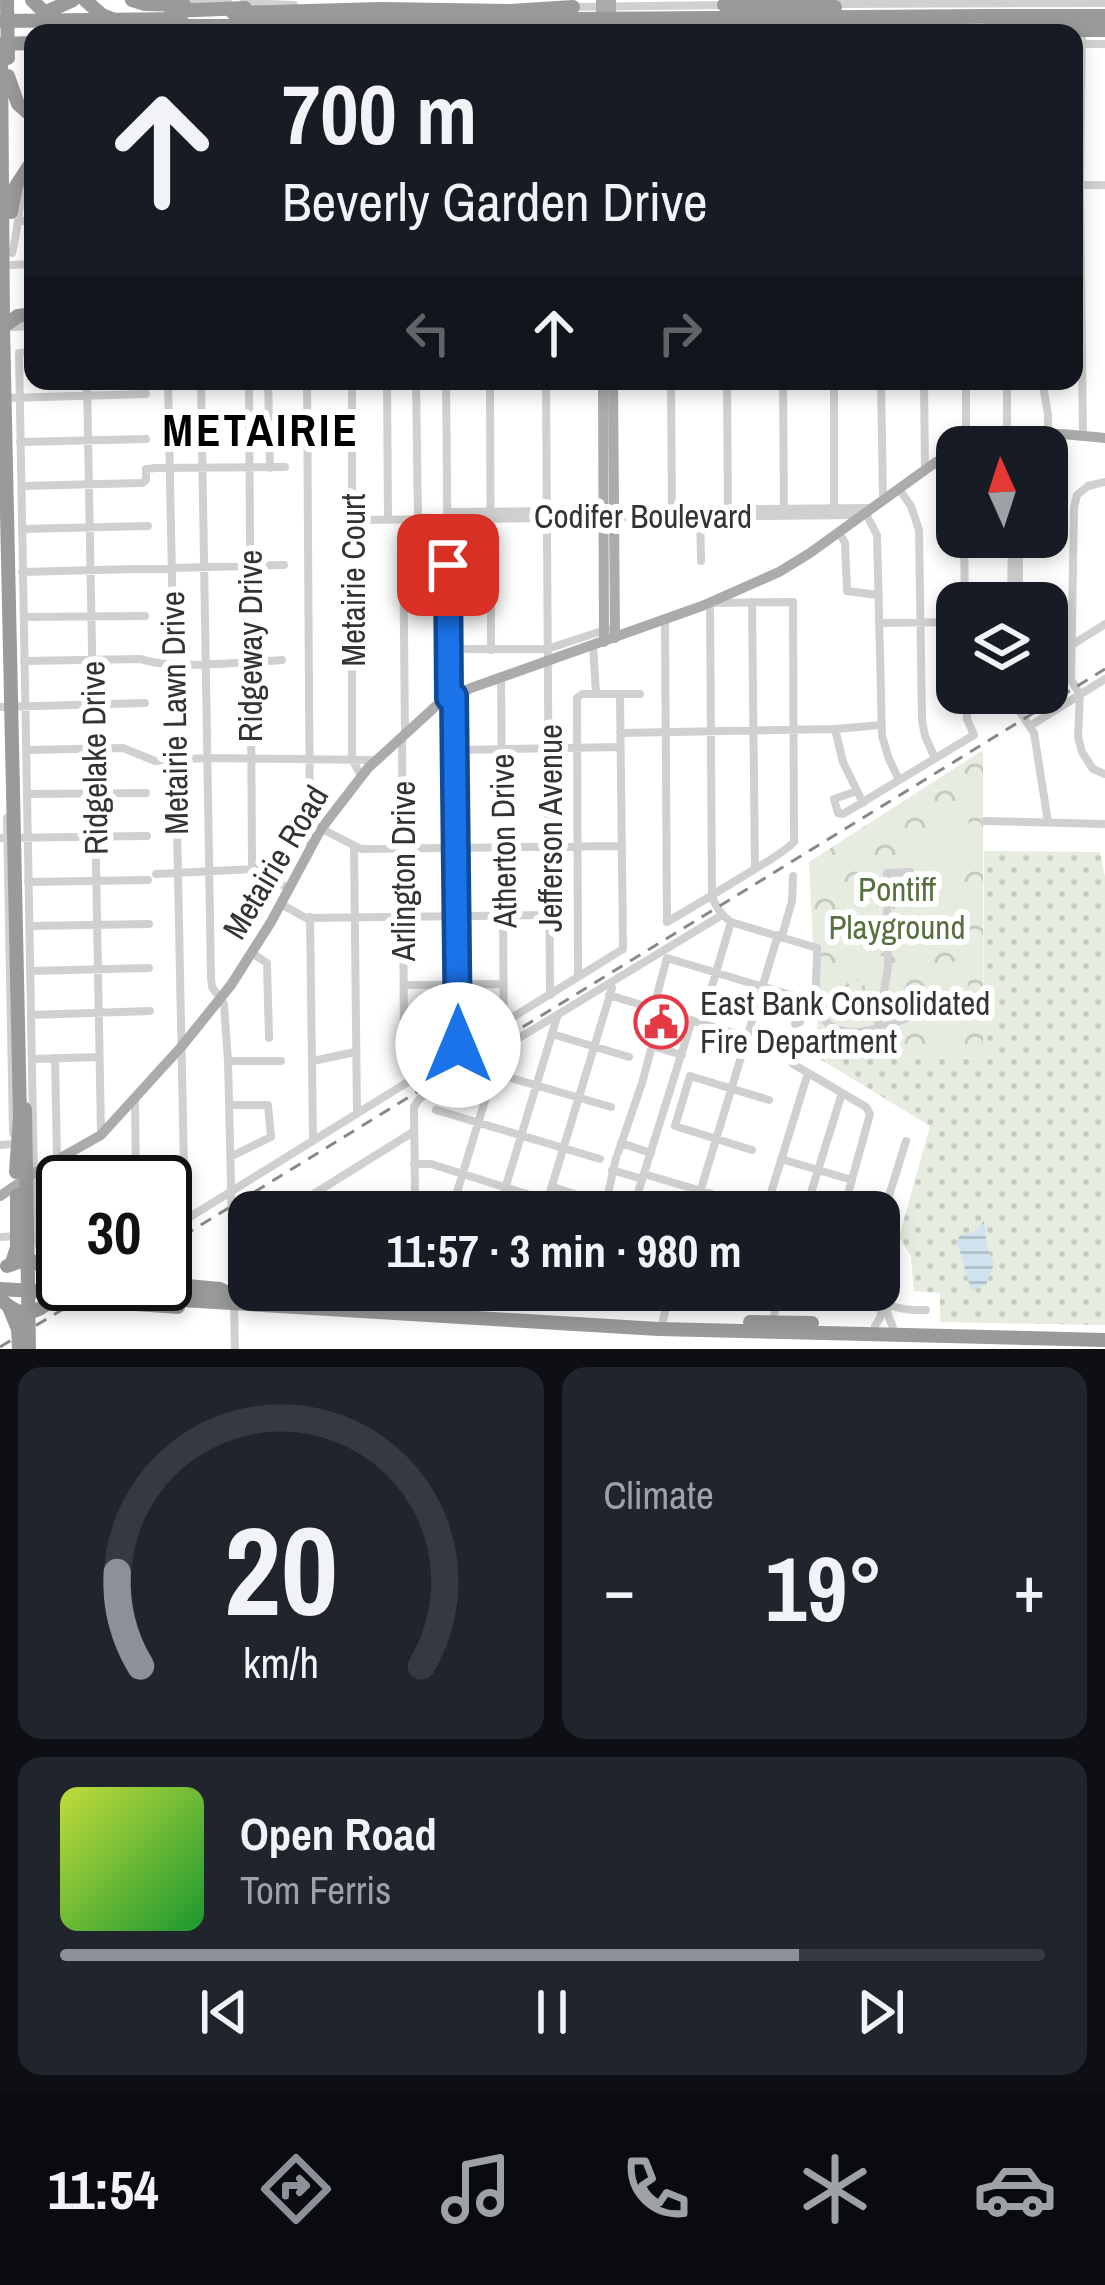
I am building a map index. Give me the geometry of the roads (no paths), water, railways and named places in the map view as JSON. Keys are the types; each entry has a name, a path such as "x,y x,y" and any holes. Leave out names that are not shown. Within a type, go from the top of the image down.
{"highway":[{"path":"7,0 1,181 13,397"},
{"path":"32,0 56,24"},
{"path":"44,13 73,0"},
{"path":"85,0 102,15 124,24"},
{"path":"135,0 229,10"},
{"path":"724,2 900,9 986,23 1105,16"},
{"path":"137,19 229,10 577,7"},
{"path":"0,18 44,13 338,8 402,15 432,24"},
{"path":"711,24 942,16"},
{"path":"0,18 417,20"},
{"path":"0,18 15,217"},
{"path":"8,76 24,109"},
{"path":"4,262 15,217 16,186 24,174"},
{"path":"6,317 13,397 10,572 20,1110 17,1247 3,1283 26,1349"},
{"path":"16,971 26,1349"},
{"path":"7,1063 18,1034"},
{"path":"20,1110 30,1162 32,1243 36,1248"},
{"path":"3,1283 27,1259 36,1263"},
{"path":"3,1283 228,1292"},
{"path":"3,1283 228,1293"},
{"path":"3,1283 25,1313 36,1309"},
{"path":"192,1291 205,1294"},
{"path":"192,1306 205,1294"},
{"path":"26,1349 41,1311"},
{"path":"451,1311 662,1324 1105,1336"},
{"path":"772,1327 875,1326 894,1331"}],"main road":[{"path":"606,637 608,390"},
{"path":"1068,434 1105,438"},
{"name":"Metairie Road","path":"66,1155 101,1135 182,1046 251,953 321,829 362,776 404,734 452,697 547,655 664,620 779,572 936,463"},
{"name":"Metairie Road","path":"0,1196 34,1173"}],"street":[{"path":"173,0 577,7 724,2 1105,3"},
{"path":"618,24 620,15 633,6"},
{"path":"577,7 592,17 594,24"},
{"path":"24,190 15,217 24,219"},
{"name":"Ridgelake Drive","path":"88,390 101,1135"},
{"name":"Metairie Lawn Drive","path":"168,390 184,1220 228,1194"},
{"path":"201,390 211,978 224,1004 232,1191"},
{"name":"Ridgeway Drive","path":"249,390 254,869"},
{"path":"268,390 270,468"},
{"path":"307,390 310,848"},
{"name":"Metairie Court","path":"352,390 352,759"},
{"path":"387,390 388,519"},
{"path":"416,390 418,518"},
{"path":"446,390 458,1052"},
{"path":"490,390 491,650"},
{"name":"Jefferson Avenue","path":"546,390 550,994"},
{"path":"671,390 672,513"},
{"path":"727,390 728,512"},
{"path":"783,390 784,512"},
{"path":"834,390 834,512"},
{"path":"881,390 883,500"},
{"path":"923,390 930,466 936,471"},
{"path":"966,390 966,426"},
{"path":"1006,390 1007,426"},
{"path":"1042,390 1048,426"},
{"path":"1082,390 1083,435"},
{"path":"13,397 146,394"},
{"path":"14,838 27,794 27,750 2,662 2,618 22,529 22,485 10,442 146,440"},
{"path":"22,485 142,483 146,469 285,467"},
{"path":"0,469 1,530 24,617 24,662 3,751 3,795 14,838"},
{"path":"1105,482 1077,495 1071,680 1077,691 1082,752 1094,769 1105,774"},
{"path":"899,489 919,530 922,720 935,758"},
{"name":"Codifer Boulevard","path":"672,513 728,512"},
{"path":"866,512 877,536 880,724 899,781"},
{"name":"Codifer Boulevard","path":"352,520 490,513 866,512"},
{"path":"700,515 701,561"},
{"path":"22,529 148,526"},
{"name":"Arlington Drive","path":"403,532 404,1040 413,1079"},
{"path":"838,532 844,543 847,591 878,595"},
{"path":"10,572 284,565"},
{"path":"752,602 755,869"},
{"path":"664,620 667,922 712,895 755,869 794,842 793,602 710,603 710,731 712,895 724,915 817,950 812,1001 795,1024"},
{"path":"24,617 145,616"},
{"path":"879,623 936,623"},
{"path":"1072,645 1105,624"},
{"path":"466,649 547,655 606,637 596,694"},
{"path":"24,662 282,660"},
{"name":"Atherton Drive","path":"458,1191 505,1024 501,677"},
{"path":"1028,722 1105,679"},
{"path":"233,1191 622,949 620,694"},
{"path":"578,976 578,696 640,694"},
{"path":"12,707 145,703"},
{"path":"857,791 833,801 838,814 974,735 967,714"},
{"path":"1022,714 1034,733 1048,822"},
{"path":"620,733 880,724"},
{"path":"835,729 843,762 863,803"},
{"path":"456,750 620,747"},
{"path":"27,750 129,748 150,760 176,761 376,760"},
{"path":"352,759 362,776"},
{"path":"27,794 146,793"},
{"path":"985,821 1105,824"},
{"path":"321,829 356,847 621,846"},
{"path":"14,838 148,836"},
{"path":"356,847 357,1113"},
{"path":"15,886 254,869 290,889"},
{"path":"878,1028 888,968 887,873 910,872"},
{"path":"700,1190 761,986 792,901 793,876"},
{"path":"281,904 305,917 550,915"},
{"path":"414,1191 415,1104 557,1015 609,990 724,915"},
{"path":"638,1191 682,1055 716,972 724,915"},
{"path":"310,917 313,1140"},
{"path":"15,924 149,925"},
{"path":"251,953 268,963 269,1037"},
{"path":"666,954 812,1001 837,1030 861,1033 937,1005"},
{"path":"649,1024 666,954"},
{"path":"16,971 149,968"},
{"path":"0,1237 35,1236 31,1015 16,971"},
{"path":"3,1283 14,1236 13,1144 20,1110 7,1063 5,1015 16,971"},
{"path":"404,986 504,985"},
{"path":"609,990 652,1009 785,1049"},
{"path":"552,1191 609,990"},
{"path":"31,1015 150,1011"},
{"path":"504,1191 557,1015"},
{"path":"552,1034 629,1057"},
{"path":"608,1191 652,1046 682,1055"},
{"path":"313,1061 355,1052"},
{"path":"32,1059 99,1057"},
{"path":"55,1058 57,1155"},
{"path":"228,1061 281,1061"},
{"path":"793,1064 871,1114 849,1191"},
{"path":"494,1073 611,1107"},
{"path":"771,1191 808,1073"},
{"path":"752,1150 675,1126 690,1076 769,1100"},
{"path":"812,1191 842,1093"},
{"path":"134,1097 136,1155"},
{"path":"0,1100 20,1110"},
{"path":"230,1105 265,1104 270,1108 269,1140 232,1156"},
{"path":"436,1110 600,1159"},
{"path":"318,1191 413,1132"},
{"path":"890,1191 906,1141"},
{"path":"0,1144 13,1144"},
{"path":"618,1151 651,1153"},
{"path":"781,1159 852,1180"},
{"path":"414,1164 431,1164 520,1191"},
{"path":"612,1170 703,1191"},
{"path":"553,1187 565,1191"},
{"path":"900,1309 926,1310"},
{"path":"235,1349 238,1311"},
{"path":"662,1324 665,1311"},
{"path":"772,1327 777,1311"},
{"path":"875,1326 883,1311"},
{"path":"887,1311 894,1331"}],"water":[{"path":"984,1221 994,1264 986,1285 971,1290 957,1241"}],"railway":[{"path":"192,1230 1105,669"},
{"path":"0,1347 60,1311"}],"place":[{"name":"East Bank Consolidated Fire Department","path":"661,1022"}],"district":[{"name":"METAIRIE","path":"261,429"}],"park label":[{"name":"Pontiff Playground","path":"897,908"}]}
